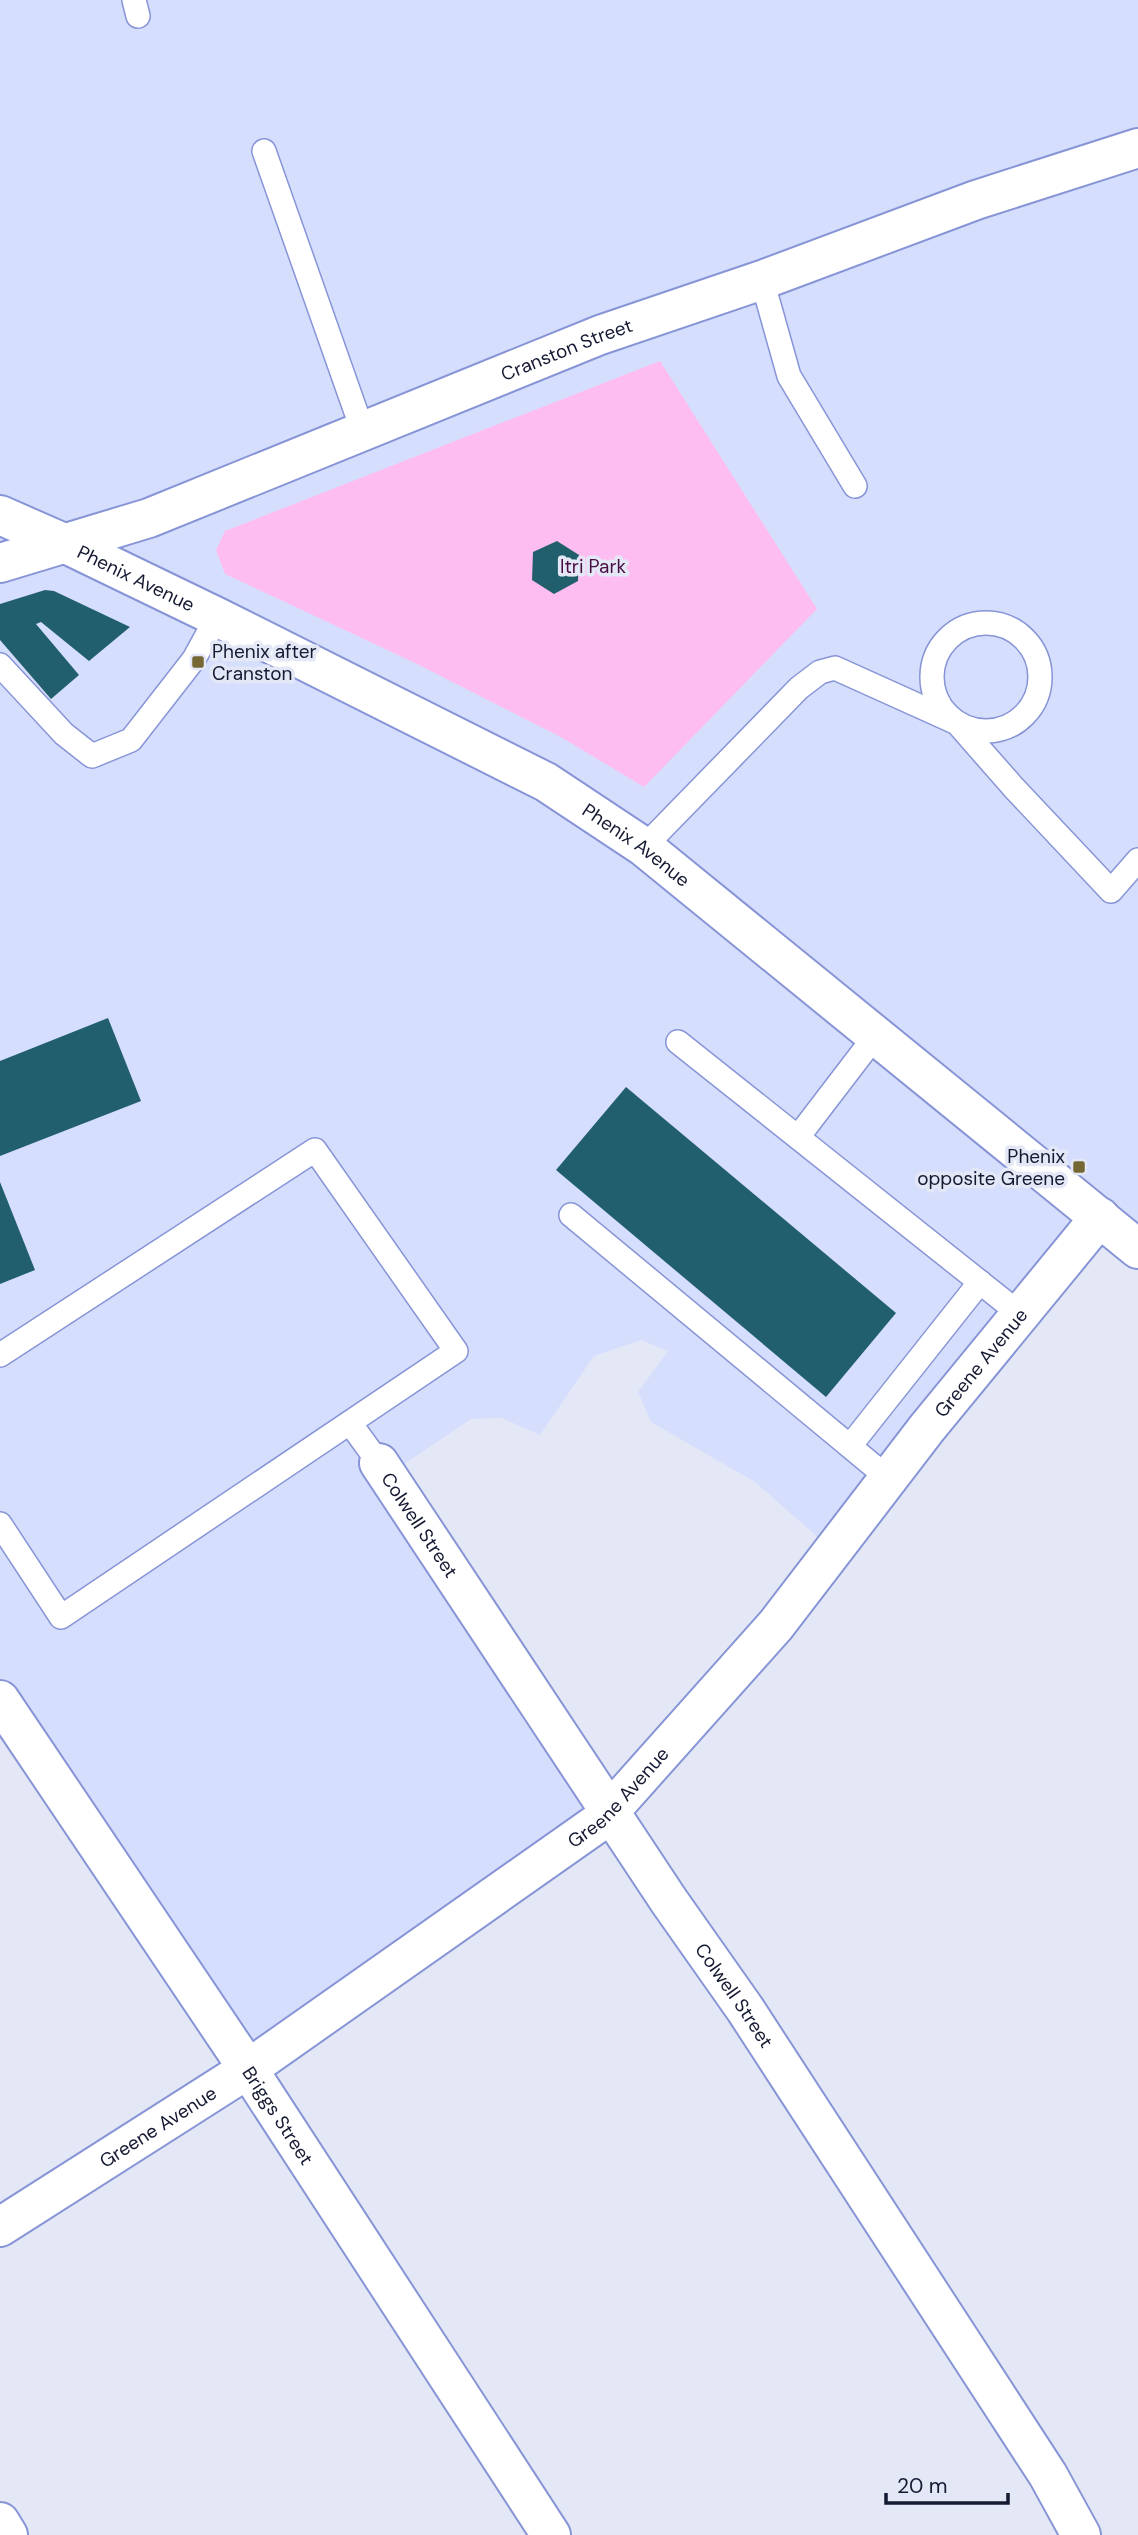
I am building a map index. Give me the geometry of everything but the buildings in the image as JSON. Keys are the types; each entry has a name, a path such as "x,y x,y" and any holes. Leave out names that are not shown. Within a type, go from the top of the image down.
{"street":[{"name":"Cranston Street","path":"0,563 149,517 600,335 762,280 976,200 1138,148"},
{"name":"Phenix Avenue","path":"0,515 217,617 546,782 644,847 1138,1249"},
{"name":"Greene Avenue","path":"0,2227 248,2069 602,1820 776,1625 888,1478 1100,1217"},
{"name":"Colwell Street","path":"379,1463 669,1901 753,2020 1048,2475 1081,2535"},
{"name":"Briggs Street","path":"0,1700 248,2069 551,2535"},
{"path":"0,2522 8,2535"}],"lane":[{"path":"264,151 362,429"},
{"path":"762,280 789,376 855,486"},
{"path":"0,665 64,734 92,756 131,740 194,660 217,617"},
{"path":"644,847 799,688 820,671 835,668 849,673 957,723 973,730 990,732 1021,719 1033,706 1040,690 1040,672 1036,656 1026,640 1011,628 993,623 975,623 958,630 944,642 934,659 934,695 944,712 957,723 1014,789 1111,891 1138,860"},
{"path":"798,1137 876,1035"},
{"path":"678,1042 1020,1314"},
{"path":"0,1355 315,1150 456,1351 61,1617 0,1524"},
{"path":"571,1214 888,1478"},
{"path":"850,1446 980,1282"},
{"path":"350,1423 379,1463"}],"shaded area":[{"path":"0,0 1138,0 1138,1232 1113,1211 829,1547 755,1482 651,1422 638,1392 668,1351 641,1340 594,1356 540,1435 502,1418 471,1419 388,1475 600,1798 255,2064 0,1701"}],"green space":[{"name":"Itri Park","path":"660,361 817,609 644,787 559,736 413,662 225,574 216,550 225,531"}],"place":[{"name":"Phenix after Cranston","path":"198,662"},
{"name":"Phenix opposite Greene","path":"1079,1167"}]}
